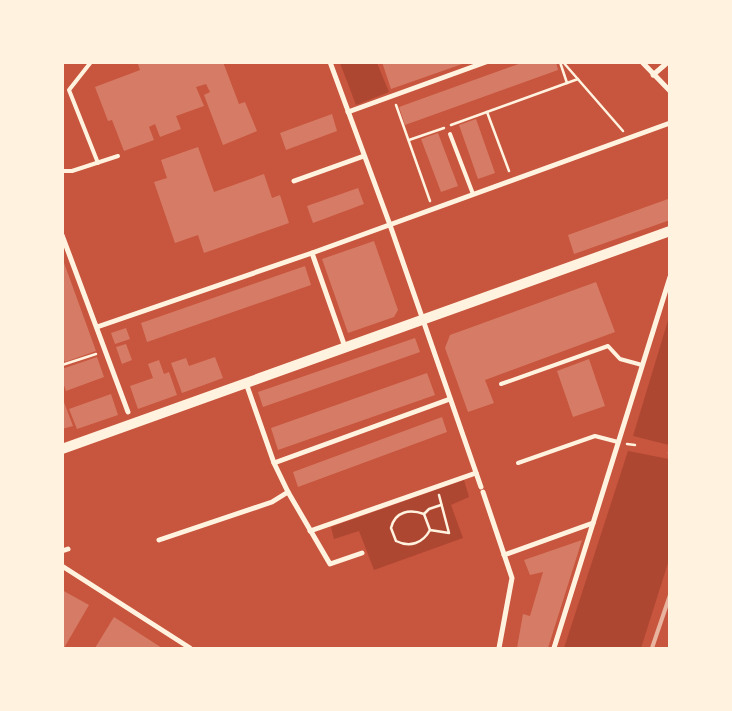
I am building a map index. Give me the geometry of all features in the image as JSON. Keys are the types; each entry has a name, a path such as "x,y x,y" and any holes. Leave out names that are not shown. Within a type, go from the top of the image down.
{"main road":[{"path":"62,449 670,231"}],"street":[{"path":"330,62 390,224 512,578 499,648"},
{"path":"348,112 486,62"},
{"path":"642,62 670,90"},
{"path":"653,75 668,62"},
{"path":"97,327 312,253 670,123"},
{"path":"294,181 364,156"},
{"path":"62,236 128,412"},
{"path":"312,253 345,347"},
{"path":"554,648 670,277"},
{"path":"246,383 274,463 310,532 330,564 362,553"},
{"path":"274,463 450,399"},
{"path":"310,532 476,473"},
{"path":"159,540 272,502 288,492"},
{"path":"504,555 593,523"},
{"path":"62,566 190,648"}],"lane":[{"path":"91,62 69,90 98,163"},
{"path":"450,134 472,194"},
{"path":"62,170 72,171 118,156"},
{"path":"501,384 608,346 620,359 642,365"},
{"path":"518,464 595,436 618,442"}],"path":[{"path":"562,62 629,138"},
{"path":"562,62 568,83"},
{"path":"409,140 578,79"},
{"path":"393,96 433,209"},
{"path":"488,112 512,180"},
{"path":"62,366 105,351"},
{"path":"430,530 450,533 436,487"},
{"path":"424,514 429,509 442,505"},
{"path":"424,514 405,512 396,517 391,528 393,536 402,544 414,544 426,537 430,530"},
{"path":"424,514 430,530"}],"shaded area":[{"path":"340,63 377,63 389,92 356,105"},
{"path":"669,317 670,445 633,436"},
{"path":"628,451 669,459 669,560 641,648 564,648"},
{"path":"464,480 469,497 451,505 463,538 374,570 359,531 334,539 331,527"}],"building":[{"path":"142,62 223,62 239,104 245,102 257,131 223,145 204,95 210,92 206,84 196,87 204,106 176,116 181,129 160,137 155,124 149,127 154,140 124,151 112,120 108,121 95,87 140,70 138,64"},
{"path":"382,62 465,62 465,63 391,89"},
{"path":"524,62 556,62 558,70 405,125 399,107"},
{"path":"332,114 337,131 286,150 280,133"},
{"path":"476,119 495,173 478,179 459,125"},
{"path":"438,133 458,186 441,192 421,139"},
{"path":"198,147 214,192 264,174 272,198 280,195 289,223 204,253 198,235 175,243 154,182 167,178 161,160"},
{"path":"358,188 364,204 313,223 307,206"},
{"path":"668,199 670,220 574,254 568,235"},
{"path":"374,241 398,310 394,317 348,333 322,259"},
{"path":"63,260 96,351 65,362 62,357"},
{"path":"305,266 311,285 147,342 141,323"},
{"path":"596,282 615,332 485,380 494,403 468,412 445,348 450,335"},
{"path":"126,328 130,339 115,344 111,333"},
{"path":"415,338 420,352 263,407 258,392"},
{"path":"126,344 132,360 122,364 116,347"},
{"path":"97,357 104,377 66,391 62,380 62,369"},
{"path":"215,357 223,378 182,393 171,363 186,358 189,366"},
{"path":"589,359 605,406 573,417 557,371"},
{"path":"159,360 164,374 169,372 177,395 138,409 130,386 153,378 148,364"},
{"path":"427,373 435,395 278,450 271,428"},
{"path":"111,394 118,415 77,429 69,409"},
{"path":"62,397 73,426 62,429"},
{"path":"442,417 447,432 298,487 293,472"},
{"path":"582,540 548,648 517,648 523,614 530,616 543,572 530,575 524,560"},
{"path":"62,590 89,605 64,648 62,648"},
{"path":"114,617 162,648 95,648"}],"railway":[{"path":"652,648 670,595"}]}
